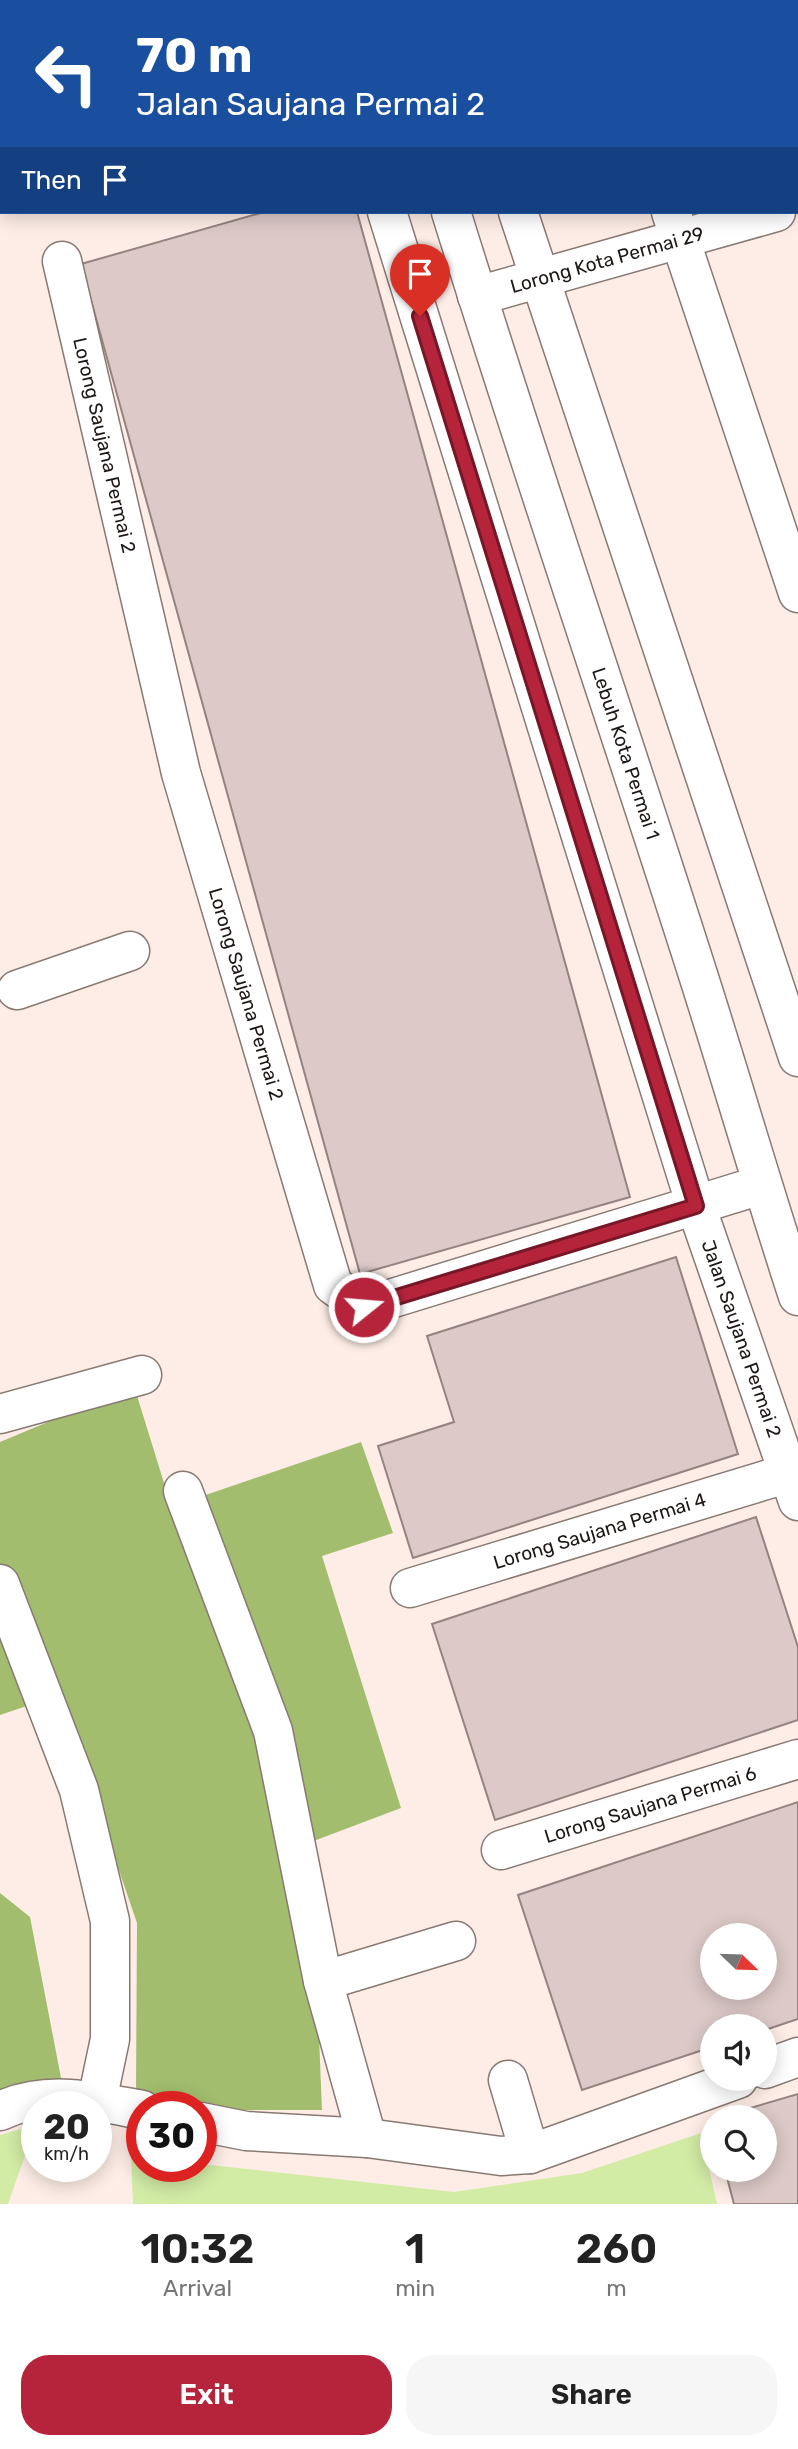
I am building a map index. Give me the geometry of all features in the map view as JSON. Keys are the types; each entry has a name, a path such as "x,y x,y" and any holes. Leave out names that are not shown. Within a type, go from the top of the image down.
{"street":[{"name":"Jalan Saujana Permai 2","path":"388,214 696,1206 794,1487"},
{"name":"Lebuh Kota Permai 1","path":"452,214 702,986 761,1185 798,1296"},
{"path":"519,214 798,1057"},
{"name":"Lorong Kota Permai 29","path":"477,296 540,279 675,225 760,214"},
{"path":"675,225 798,593"},
{"name":"Lorong Saujana Permai 2","path":"62,261 181,774 333,1285 364,1307 761,1185"},
{"path":"17,990 130,951"},
{"path":"0,1414 142,1375"},
{"name":"Lorong Saujana Permai 4","path":"411,1588 794,1487"},
{"path":"183,1490 273,1731 323,1981 367,2138"},
{"path":"0,1584 79,1790 110,1921 110,2039 99,2091"},
{"name":"Lorong Saujana Permai 6","path":"501,1850 798,1759"},
{"path":"323,1981 456,1941"},
{"path":"777,2065 798,2057"},
{"path":"508,2080 530,2154"},
{"path":"217,2125 246,2131 367,2138 501,2156 530,2154 705,2091"},
{"path":"0,2111 21,2105"}],"green space":[{"path":"134,1386 164,1483 191,1500 361,1442 393,1533 322,1556 401,1808 311,1842 322,2110 218,2110 217,2091 136,2091 137,1923 59,1695 0,1715 0,1442"},
{"path":"0,1893 30,1917 62,2083 21,2083 0,2092"},
{"path":"21,2129 21,2167 8,2204 0,2204 0,2135"},
{"path":"700,2133 700,2182 712,2182 717,2204 133,2204 132,2182 217,2182 217,2166 454,2192 582,2173"}],"building":[{"path":"257,214 358,214 630,1197 360,1274 81,264"},
{"path":"676,1257 738,1454 413,1558 378,1446 454,1422 427,1336"},
{"path":"756,1517 798,1647 798,1720 495,1820 432,1624"},
{"path":"798,1802 798,2019 777,2026 777,2014 700,2014 700,2051 582,2090 518,1895"},
{"path":"798,2094 798,2204 734,2204 728,2182 777,2182 777,2105 760,2105"}],"route":[{"path":"364,1307 696,1206 420,316"}]}
